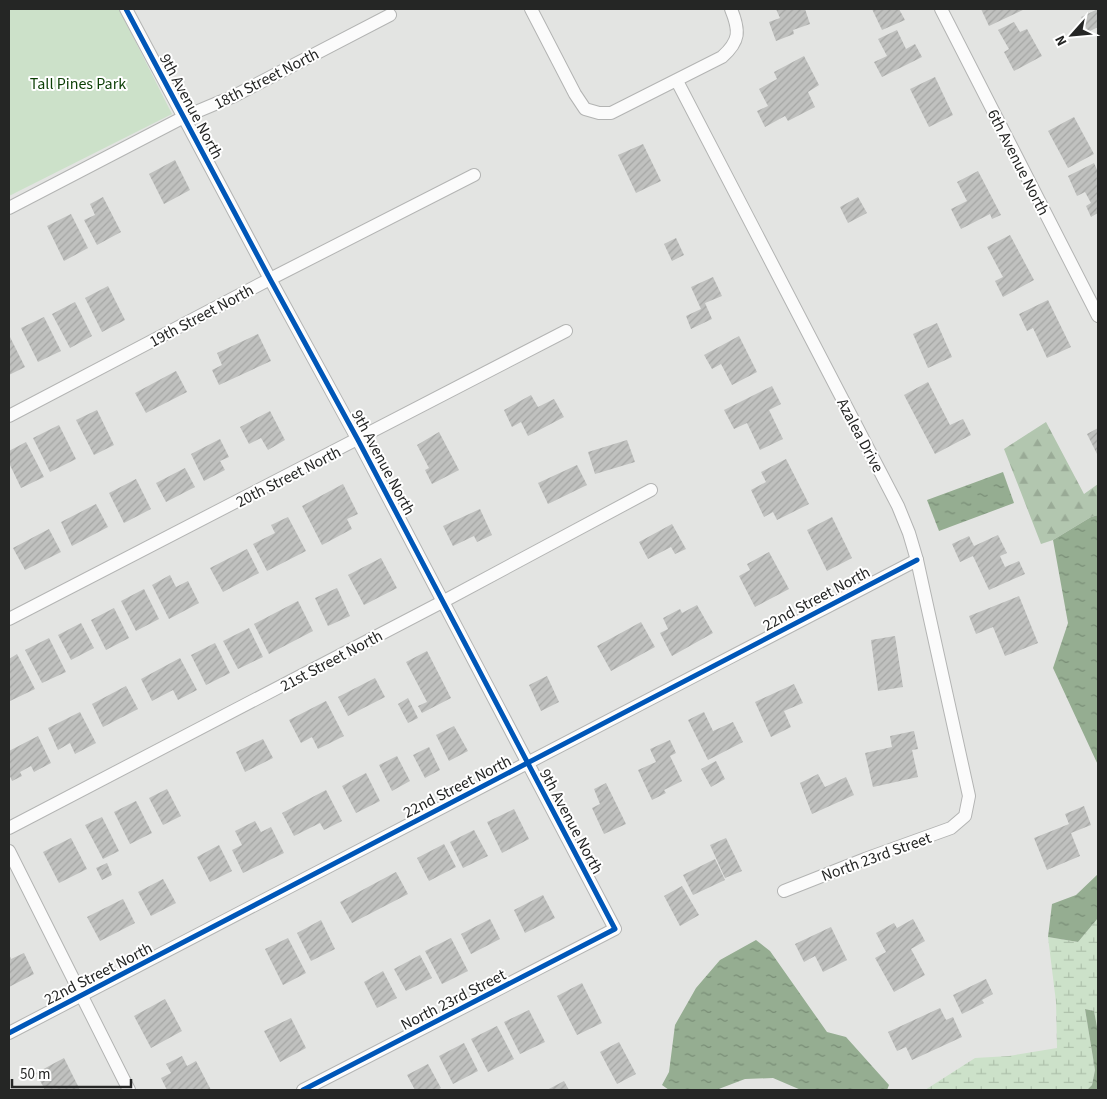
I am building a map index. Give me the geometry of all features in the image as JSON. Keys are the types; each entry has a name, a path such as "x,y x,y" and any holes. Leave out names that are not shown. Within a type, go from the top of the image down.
{"street":[{"name":"9th Avenue North","path":"126,9 444,601 615,929"},
{"path":"531,9 575,94 585,109 599,113 611,112 677,81 722,57 732,48 738,35 737,23 731,9"},
{"name":"6th Avenue North","path":"941,9 1098,316"},
{"name":"18th Street North","path":"9,208 184,117 234,96 390,14"},
{"name":"Azalea Drive","path":"677,81 898,506 909,533 917,560 969,796 965,816"},
{"name":"19th Street North","path":"9,416 270,279 474,175"},
{"name":"20th Street North","path":"9,619 566,331"},
{"name":"21st Street North","path":"9,828 444,601 651,490"},
{"name":"22nd Street North","path":"9,1033 917,560"},
{"name":"North 23rd Street","path":"784,891 864,859 951,828 965,816"},
{"path":"9,851 129,1090"},
{"name":"North 23rd Street","path":"303,1090 615,929"}],"green space":[{"name":"Tall Pines Park","path":"119,9 172,114 9,196 9,10"},
{"path":"1046,422 1084,494 1098,484 1098,515 1091,517 1053,540 1041,544 1004,449"},
{"path":"1098,918 1098,1032 1094,1011 1085,1009 1095,1070 1092,1085 1087,1090 925,1090 975,1058 1009,1056 1057,1048 1056,1002 1048,937 1078,942"}],"water":[{"path":"1003,472 1014,503 939,531 927,500"},
{"path":"1098,515 1098,765 1053,668 1068,623 1053,540 1091,517"},
{"path":"1098,874 1098,918 1078,942 1048,937 1052,904 1076,895"},
{"path":"756,940 770,951 827,1032 846,1037 889,1085 887,1090 801,1090 773,1078 745,1079 716,1090 669,1090 662,1085 669,1072 675,1025 696,988 720,960"},
{"path":"1085,1009 1094,1011 1098,1032 1098,1090 1087,1090 1092,1085 1095,1070"}],"building":[{"path":"776,9 805,9 810,24 793,30 794,34 776,41 769,22 780,18"},
{"path":"872,9 899,9 905,20 882,30"},
{"path":"981,9 1025,9 989,26"},
{"path":"1098,9 1098,27 1088,32 1081,17"},
{"path":"1014,22 1020,32 1027,29 1042,56 1014,71 1004,52 1009,49 998,30"},
{"path":"897,30 906,49 915,44 922,57 882,77 874,62 887,56 878,39"},
{"path":"804,56 819,85 808,92 815,107 788,121 785,116 765,127 757,111 768,106 759,89 777,79 774,72"},
{"path":"935,77 953,115 929,127 910,89"},
{"path":"1074,117 1094,154 1068,168 1048,131"},
{"path":"643,144 661,181 636,193 618,155"},
{"path":"175,160 190,190 164,204 149,174"},
{"path":"1094,163 1098,172 1098,213 1091,217 1086,206 1091,203 1085,192 1077,196 1068,176"},
{"path":"978,171 1001,215 992,219 990,214 961,229 951,209 967,201 957,182"},
{"path":"103,197 121,232 97,245 84,220 95,215 90,204"},
{"path":"858,197 867,213 848,223 840,207"},
{"path":"71,214 88,248 64,261 47,226"},
{"path":"1010,235 1034,280 1003,297 995,281 1003,277 987,247"},
{"path":"676,238 684,255 672,261 664,244"},
{"path":"713,277 722,296 705,303 712,319 691,329 686,316 701,309 691,287"},
{"path":"108,286 125,320 102,332 85,298"},
{"path":"1048,300 1071,347 1047,358 1033,328 1027,331 1019,314"},
{"path":"75,302 92,336 70,348 52,314"},
{"path":"44,317 61,351 38,362 21,328"},
{"path":"937,323 952,357 928,368 913,334"},
{"path":"258,334 271,361 219,385 212,370 222,365 217,353"},
{"path":"9,335 25,367 9,375"},
{"path":"739,336 757,372 732,385 721,364 712,369 704,355"},
{"path":"176,371 187,392 146,413 135,393"},
{"path":"928,382 950,425 963,419 971,435 935,454 904,395"},
{"path":"772,386 781,404 769,410 783,439 760,450 747,423 734,429 724,410"},
{"path":"531,395 538,407 554,399 564,417 528,436 521,422 512,427 504,410"},
{"path":"97,410 114,445 94,455 76,420"},
{"path":"270,411 285,440 268,450 261,438 249,444 240,427"},
{"path":"59,425 76,459 50,472 33,438"},
{"path":"1098,428 1098,456 1087,434"},
{"path":"439,432 459,470 432,484 425,470 429,468 417,445"},
{"path":"220,439 229,457 220,461 225,470 204,481 191,454"},
{"path":"627,440 635,462 595,474 588,452"},
{"path":"26,442 44,477 21,488 9,463 9,451"},
{"path":"786,459 809,504 777,520 773,512 764,517 751,490 766,482 761,472"},
{"path":"577,465 587,485 548,504 538,483"},
{"path":"185,468 195,487 166,502 156,483"},
{"path":"136,479 151,509 124,523 109,493"},
{"path":"343,484 358,514 347,519 352,529 322,545 302,506"},
{"path":"96,504 108,527 72,546 61,522"},
{"path":"480,509 492,535 477,542 474,536 453,546 443,526"},
{"path":"288,517 306,551 267,571 253,544 275,533 271,525"},
{"path":"832,517 852,558 827,571 807,530"},
{"path":"672,524 686,549 675,554 671,547 648,559 639,542"},
{"path":"49,529 61,552 25,570 13,548"},
{"path":"998,535 1007,553 1000,556 1005,567 1019,561 1025,574 989,590 973,556 960,562 952,544 969,536 974,546"},
{"path":"247,549 259,573 223,592 210,568"},
{"path":"769,552 789,589 755,607 739,576 750,570 747,564"},
{"path":"381,558 397,588 364,605 348,575"},
{"path":"170,575 176,587 188,581 199,603 169,619 152,585"},
{"path":"337,588 350,616 328,626 315,598"},
{"path":"144,589 159,619 136,631 121,601"},
{"path":"1019,596 1038,643 1005,656 993,627 976,634 969,616"},
{"path":"298,601 313,631 269,654 254,624"},
{"path":"697,605 713,633 672,656 660,633 668,629 663,618 680,609 682,613"},
{"path":"114,608 129,638 106,650 91,620"},
{"path":"641,622 655,647 611,671 597,646"},
{"path":"81,623 94,648 71,660 58,635"},
{"path":"249,628 263,657 238,669 223,641"},
{"path":"895,636 903,687 878,691 871,640"},
{"path":"49,638 66,672 42,683 25,650"},
{"path":"215,643 230,673 206,685 191,655"},
{"path":"427,651 451,698 422,713 418,706 427,702 406,662"},
{"path":"17,654 35,689 10,701 9,659"},
{"path":"180,658 197,690 178,700 173,690 152,701 141,679"},
{"path":"547,676 559,702 541,711 529,685"},
{"path":"375,678 385,697 348,716 338,697"},
{"path":"794,684 803,703 784,711 791,727 771,737 755,702"},
{"path":"126,686 138,709 103,727 92,704"},
{"path":"408,698 418,718 408,723 398,704"},
{"path":"326,701 344,736 318,749 312,737 301,743 289,720"},
{"path":"80,712 96,743 75,754 70,743 58,750 48,728"},
{"path":"704,712 713,731 733,722 743,742 708,760 688,720"},
{"path":"454,726 468,751 449,761 436,735"},
{"path":"914,731 918,749 912,750 918,777 873,787 865,753 892,747 890,736"},
{"path":"38,736 51,763 34,772 31,766 20,772 22,776 12,781 9,774 9,751"},
{"path":"263,739 273,758 245,772 236,752"},
{"path":"670,740 676,753 670,756 682,781 664,790 666,793 652,800 638,770 656,762 650,749"},
{"path":"429,747 440,770 425,778 413,755"},
{"path":"397,756 410,781 392,791 379,765"},
{"path":"716,761 725,779 711,787 701,769"},
{"path":"366,773 380,801 356,813 342,786"},
{"path":"818,774 825,787 846,777 854,795 812,814 800,783"},
{"path":"606,783 626,824 604,834 592,808 600,804 594,789"},
{"path":"167,789 181,816 163,825 149,798"},
{"path":"326,790 342,821 324,830 320,823 294,836 282,813"},
{"path":"136,801 152,833 130,844 114,812"},
{"path":"1084,806 1091,825 1071,833 1080,856 1047,870 1034,838 1069,824 1065,814"},
{"path":"514,809 529,839 502,853 487,822"},
{"path":"102,817 119,851 103,859 85,825"},
{"path":"255,821 261,832 271,827 284,853 243,873 232,850 242,845 235,831"},
{"path":"474,830 488,856 463,868 450,842"},
{"path":"71,838 87,869 59,883 43,852"},
{"path":"726,838 742,871 725,878 710,845"},
{"path":"444,844 456,867 429,881 417,858"},
{"path":"219,845 232,871 210,882 197,857"},
{"path":"715,859 725,880 693,895 683,875"},
{"path":"107,863 112,875 102,880 96,868"},
{"path":"396,872 408,894 352,923 340,902"},
{"path":"163,879 176,903 151,916 138,892"},
{"path":"682,886 699,915 680,926 664,896"},
{"path":"543,895 555,918 525,933 514,910"},
{"path":"123,899 135,923 100,941 87,917"},
{"path":"490,919 500,939 471,954 461,934"},
{"path":"913,919 925,941 911,949 925,975 894,992 875,958 886,952 876,933 894,923 897,928"},
{"path":"321,920 335,949 311,961 297,933"},
{"path":"831,927 847,960 823,972 815,956 804,962 795,944"},
{"path":"288,938 306,973 283,985 265,949"},
{"path":"451,938 468,971 442,984 425,951"},
{"path":"24,953 34,974 9,987 9,954 11,959"},
{"path":"420,955 432,978 406,991 394,969"},
{"path":"383,971 397,998 377,1008 364,982"},
{"path":"986,979 993,994 982,1000 984,1003 962,1014 953,995"},
{"path":"582,983 602,1023 577,1035 557,996"},
{"path":"165,999 182,1031 151,1048 134,1016"},
{"path":"940,1008 946,1020 953,1017 962,1037 912,1060 906,1047 897,1051 888,1032"},
{"path":"529,1010 545,1042 520,1054 504,1022"},
{"path":"291,1018 306,1048 280,1062 264,1031"},
{"path":"497,1026 514,1059 488,1072 471,1039"},
{"path":"619,1042 636,1074 617,1084 600,1052"},
{"path":"464,1043 478,1071 453,1084 439,1056"},
{"path":"182,1056 187,1066 196,1061 211,1090 167,1090 161,1078 171,1073 166,1064"},
{"path":"64,1058 80,1090 45,1090 36,1073"},
{"path":"428,1064 441,1088 437,1090 415,1090 407,1075"},
{"path":"564,1081 569,1090 547,1090"}],"cycle path":[{"path":"126,9 358,440 615,929 303,1090"},
{"path":"9,1033 917,560"}]}
